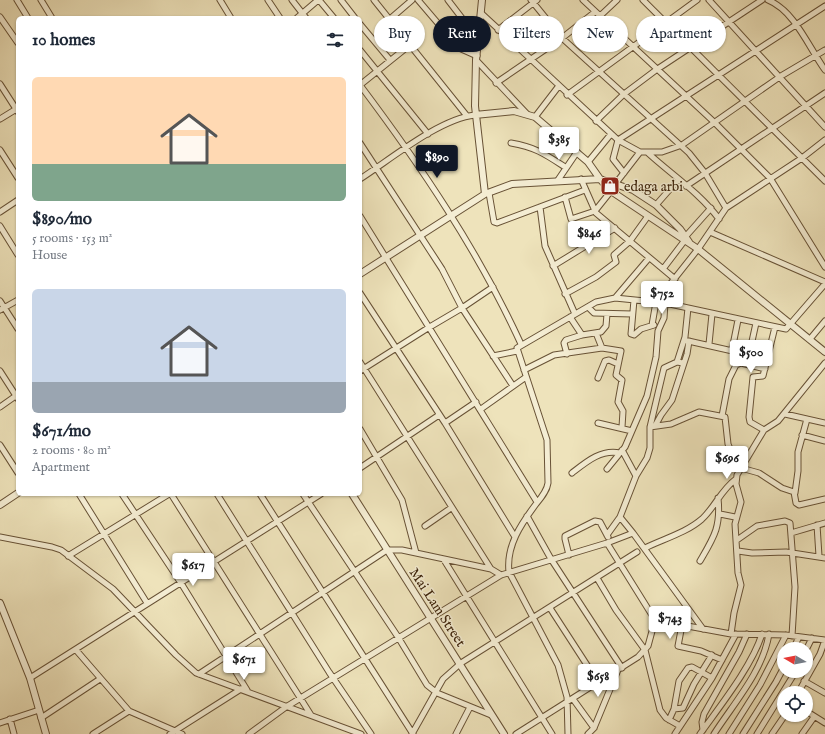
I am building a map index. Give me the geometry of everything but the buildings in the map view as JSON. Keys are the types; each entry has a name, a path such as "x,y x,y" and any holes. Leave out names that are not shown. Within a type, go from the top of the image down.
{"street":[{"path":"17,0 27,16"},
{"path":"41,0 51,16"},
{"path":"220,0 230,16"},
{"path":"268,0 279,16"},
{"path":"292,0 304,16 318,0 332,16"},
{"path":"341,0 353,16"},
{"path":"374,0 387,16"},
{"path":"393,16 412,0"},
{"path":"418,0 459,48 476,58 496,83 527,114"},
{"path":"448,0 461,16"},
{"path":"480,16 482,0"},
{"path":"583,0 600,16 617,0"},
{"path":"643,0 660,16"},
{"path":"674,16 697,0"},
{"path":"709,0 781,76 805,106 825,127"},
{"path":"726,24 762,0"},
{"path":"768,0 778,6 795,24 815,57 825,70"},
{"path":"498,30 534,1 545,16"},
{"path":"624,173 613,159 618,140 825,6"},
{"path":"564,36 595,12"},
{"path":"480,13 532,59 558,87 618,140 640,152 648,154 662,152 682,145 781,76 825,50"},
{"path":"0,16 16,40"},
{"path":"362,26 390,60"},
{"path":"564,40 682,145 705,173 726,208"},
{"path":"628,43 714,122 770,178 825,267"},
{"path":"567,95 636,43"},
{"path":"362,52 428,134"},
{"path":"362,83 400,52"},
{"path":"417,52 467,116"},
{"path":"477,52 476,115 487,194 495,223 585,190"},
{"path":"496,83 542,52"},
{"path":"596,121 624,94 656,70 684,52"},
{"path":"697,52 825,180"},
{"path":"0,84 16,108"},
{"path":"534,117 558,87"},
{"path":"362,88 406,148 451,217 493,287 521,344"},
{"path":"686,186 825,93"},
{"path":"0,119 16,110"},
{"path":"362,178 428,134 467,116 514,111 527,114 534,117 588,162 611,191 687,240 825,352"},
{"path":"588,162 611,134"},
{"path":"652,325 656,302 698,249 726,208 802,158 825,140"},
{"path":"511,142 530,146 565,167"},
{"path":"362,146 442,269 462,308 513,386"},
{"path":"0,150 16,175"},
{"path":"558,180 565,167 577,152"},
{"path":"616,183 640,152"},
{"path":"648,154 711,208 719,219"},
{"path":"581,179 595,211 675,279"},
{"path":"362,273 487,194 512,184 581,179 600,179 616,183 633,190 656,205 687,240"},
{"path":"656,205 678,180"},
{"path":"565,198 570,218 595,211 611,191"},
{"path":"0,212 16,201"},
{"path":"540,207 544,246 582,335"},
{"path":"663,269 711,208"},
{"path":"565,294 609,268 617,261 614,255 616,252 630,241 648,216"},
{"path":"362,219 387,258 428,328 481,409 537,502"},
{"path":"0,226 16,252"},
{"path":"553,266 615,228"},
{"path":"493,356 516,351 521,344 601,300 615,298 665,303 738,320 786,329 825,283 710,232"},
{"path":"615,298 649,258"},
{"path":"491,569 451,508 408,437 362,370 493,287"},
{"path":"362,296 445,423 515,538"},
{"path":"634,300 630,332 632,334 634,335 641,329 652,325 660,325"},
{"path":"2,309 16,301"},
{"path":"0,302 2,309 16,326"},
{"path":"607,469 621,452 647,396 656,357 658,332 664,318 665,303"},
{"path":"588,307 594,313 632,314"},
{"path":"653,427 672,400 683,363 687,340 688,308"},
{"path":"567,354 564,341 582,335 601,332 605,328 607,314"},
{"path":"709,344 712,314"},
{"path":"732,350 738,320"},
{"path":"810,339 825,320"},
{"path":"748,364 756,323"},
{"path":"764,430 750,422 749,418 753,377 762,378 775,327"},
{"path":"596,333 602,348"},
{"path":"687,340 768,359"},
{"path":"677,362 687,340"},
{"path":"524,370 550,357 602,348 621,351 616,375 622,380 618,402 623,410 622,427"},
{"path":"516,351 524,370 548,445 548,486 527,516 515,538 509,556 509,572 558,665 565,684 568,703 568,734"},
{"path":"598,378 605,361 608,360 618,364"},
{"path":"607,535 620,517 636,476 648,454 657,398 664,368 677,362 683,363"},
{"path":"722,416 732,370 738,363 765,369"},
{"path":"675,734 712,678 734,634 741,585 738,573 736,518 740,502 736,479 740,469 764,430 778,422 825,363"},
{"path":"0,371 16,395"},
{"path":"481,409 526,377"},
{"path":"647,396 657,398"},
{"path":"0,407 16,398"},
{"path":"445,423 476,402"},
{"path":"653,427 670,424 700,412 722,416 726,420 728,444 740,469"},
{"path":"785,414 825,423"},
{"path":"362,467 439,415"},
{"path":"807,418 798,452 798,470 795,493 796,503 800,505 825,499"},
{"path":"598,423 622,427 632,431"},
{"path":"362,432 402,500 416,553"},
{"path":"802,436 825,441"},
{"path":"0,445 16,470"},
{"path":"621,452 636,476"},
{"path":"572,473 600,454 621,452"},
{"path":"740,469 759,473 782,488 795,493"},
{"path":"644,548 696,523 711,509 729,484 736,479"},
{"path":"0,504 16,494"},
{"path":"80,496 147,603"},
{"path":"123,496 181,582 247,691"},
{"path":"68,556 167,496"},
{"path":"171,496 215,562 311,716"},
{"path":"218,496 246,542 371,734"},
{"path":"261,496 323,591 412,734 436,694 443,679 461,663 495,643 637,552"},
{"path":"304,496 398,637 427,685 436,694 491,715"},
{"path":"30,678 318,496"},
{"name":"Mai Lam Street","path":"353,496 461,663 491,715 504,734"},
{"path":"700,561 714,535 720,514 718,498"},
{"path":"425,526 451,508"},
{"path":"720,514 736,518"},
{"path":"527,516 551,559 620,669"},
{"path":"620,517 703,629"},
{"path":"516,734 568,703 620,669 645,650 655,620 598,521 566,536 564,539 569,555"},
{"path":"737,540 757,526 785,521 790,522 795,587 792,636"},
{"path":"791,533 825,523"},
{"path":"817,525 819,556"},
{"path":"249,734 286,707 333,677 501,575 551,559 569,555 633,533"},
{"path":"0,537 52,547 68,556 105,582 135,611 176,655 192,670 199,674 361,734"},
{"path":"199,674 387,550 394,549 416,553 491,569 501,575"},
{"path":"738,551 752,553 774,551 825,558"},
{"path":"444,560 552,734"},
{"path":"597,578 616,610 645,650 660,710 669,720 680,726"},
{"path":"0,603 30,678 46,734"},
{"path":"550,608 598,682"},
{"path":"655,620 734,634 786,635 825,640 820,654 802,686"},
{"path":"682,625 678,646 722,660"},
{"path":"701,732 702,719 709,702 739,652 747,634"},
{"path":"701,732 749,662 762,634"},
{"path":"714,734 753,675 766,650 769,634"},
{"path":"729,734 760,684 786,635"},
{"path":"796,642 799,637"},
{"path":"810,642 812,638"},
{"path":"76,650 129,711 172,732 182,734"},
{"path":"674,709 683,708 701,672 712,656"},
{"path":"669,720 674,709 678,686 684,673 690,667 712,678"},
{"path":"588,734 594,728 620,669"},
{"path":"743,734 778,678"},
{"path":"757,734 792,678"},
{"path":"41,718 100,679"},
{"path":"804,681 825,693"},
{"path":"172,732 241,689"},
{"path":"700,696 709,702"},
{"path":"573,699 594,728"},
{"path":"456,734 470,707"},
{"path":"0,722 39,710"},
{"path":"93,734 129,711"},
{"path":"802,734 814,717 825,723"},
{"path":"10,719 14,734"},
{"path":"710,719 719,726"},
{"path":"772,734 780,722"}],"place":[{"name":"edaga arbi","path":"610,186"}]}
